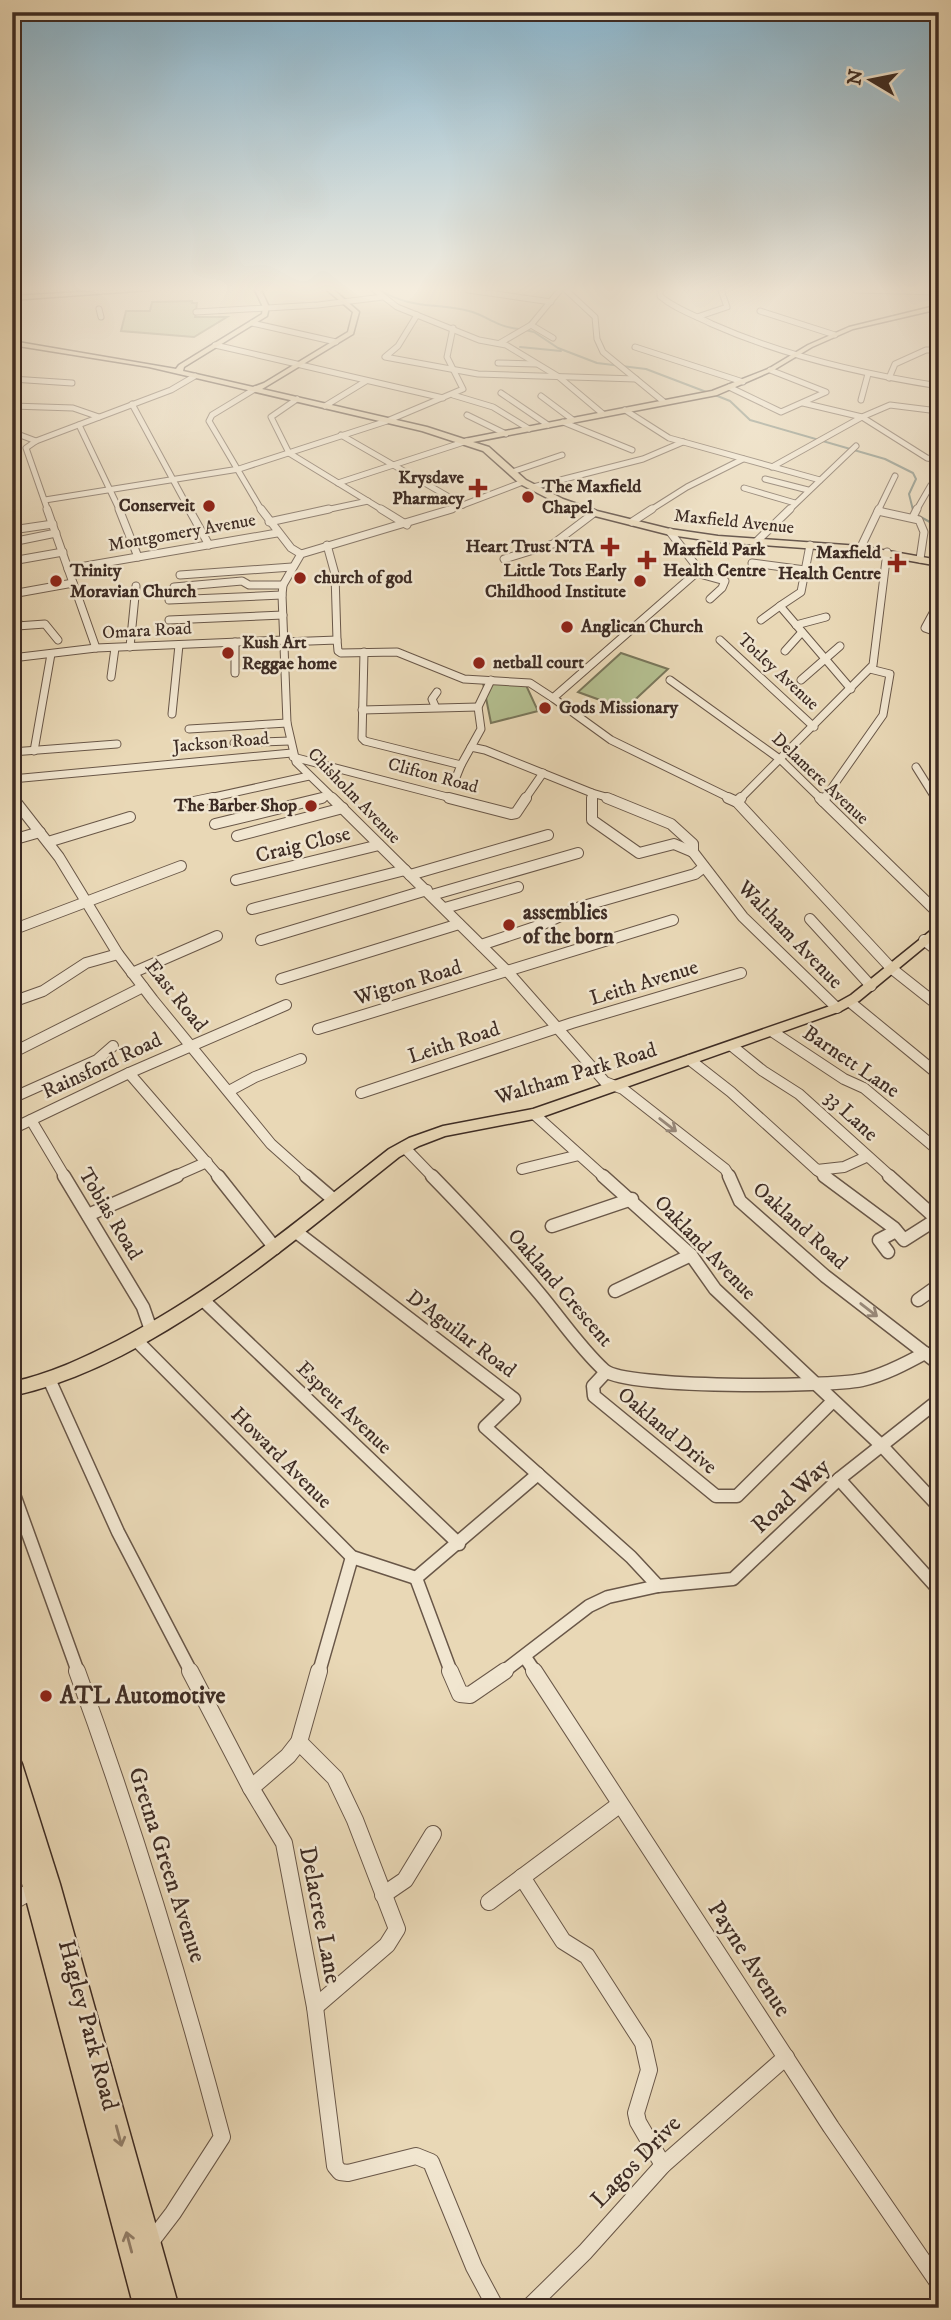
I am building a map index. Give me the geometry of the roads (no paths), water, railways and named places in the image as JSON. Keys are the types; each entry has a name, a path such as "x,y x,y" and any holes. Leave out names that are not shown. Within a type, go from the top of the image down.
{"main road":[{"name":"Maxfield Avenue","path":"294,398 467,441 492,453 523,482 594,513 670,532 887,552 939,563"},
{"path":"467,441 683,398"},
{"name":"Waltham Park Road","path":"12,1389 49,1379 135,1339 202,1299 275,1248 404,1147 443,1131 534,1114 773,1032 843,1005 871,986 939,928"},
{"name":"Hagley Park Road","path":"12,1764 50,1884 166,2301"},
{"name":"Hagley Park Road","path":"12,1808 146,2308"}],"street":[{"path":"96,649 26,449 36,441 148,398"},
{"path":"241,398 209,419 269,522 300,554 408,525 523,482"},
{"path":"325,406 338,398"},
{"path":"45,500 239,469 387,421 442,398"},
{"path":"470,398 502,410 529,429"},
{"path":"509,398 548,425"},
{"path":"544,398 573,420"},
{"path":"584,398 603,414"},
{"path":"659,398 664,402"},
{"path":"752,398 781,412"},
{"path":"770,418 812,398"},
{"path":"297,399 271,417 289,453 408,525"},
{"path":"803,403 862,416 936,460 939,400"},
{"path":"132,404 209,545"},
{"path":"772,467 862,416 890,405 938,411"},
{"path":"12,406 73,408 99,417"},
{"path":"625,410 661,434 820,480"},
{"path":"467,415 506,434"},
{"path":"563,422 632,450"},
{"path":"79,425 111,490 138,557"},
{"path":"12,432 36,441"},
{"path":"341,435 463,505"},
{"path":"338,483 467,441"},
{"path":"533,487 643,459 684,442"},
{"path":"756,542 852,449"},
{"path":"512,472 562,455"},
{"path":"632,522 687,487 743,459"},
{"path":"860,549 895,476"},
{"path":"765,479 808,490"},
{"path":"914,514 931,485 939,486"},
{"path":"744,488 795,503"},
{"path":"269,522 368,501"},
{"path":"878,511 914,514 919,519 926,527 920,559"},
{"path":"504,559 553,544 594,513"},
{"path":"12,530 53,524"},
{"path":"553,698 696,573 696,567 670,532"},
{"path":"12,542 56,533"},
{"name":"Montgomery Avenue","path":"68,569 277,533"},
{"path":"327,545 335,575 338,651 397,652 464,679 530,683 611,740 737,802 891,968 939,1006"},
{"path":"761,621 801,592 810,545"},
{"path":"12,561 62,552"},
{"path":"737,802 873,665 887,552"},
{"name":"Chisholm Avenue","path":"300,554 282,585 287,723 293,755 309,776 508,972 605,1082 613,1086"},
{"path":"752,563 805,570"},
{"path":"180,575 292,567"},
{"path":"696,573 725,581 722,588 710,599"},
{"path":"174,587 242,581 249,586 282,585"},
{"path":"12,594 74,583"},
{"path":"130,647 136,586"},
{"path":"169,600 282,595"},
{"path":"939,602 925,628 939,633"},
{"path":"780,606 851,689"},
{"path":"169,620 282,615"},
{"path":"796,625 826,617"},
{"path":"16,622 30,619"},
{"path":"16,622 45,624 58,640"},
{"path":"16,622 16,641"},
{"path":"785,651 802,632"},
{"name":"Omara Road","path":"12,658 130,647 337,640"},
{"name":"Totley Avenue","path":"720,640 814,727"},
{"path":"235,642 235,673"},
{"path":"172,714 178,645"},
{"path":"802,680 840,646"},
{"path":"111,677 115,648"},
{"path":"363,652 362,738 365,741 461,765"},
{"path":"34,751 51,654"},
{"path":"823,801 883,715 890,674 870,669"},
{"path":"455,780 481,729 478,707 491,680"},
{"name":"Delamere Avenue","path":"670,680 781,760 939,914"},
{"path":"435,706 432,699 437,692"},
{"path":"362,710 435,706 478,707"},
{"path":"189,729 287,723"},
{"path":"234,743 290,741"},
{"path":"12,752 117,744"},
{"path":"471,747 509,758 592,793 592,820 631,849 646,852 674,844 694,852"},
{"name":"Jackson Road","path":"12,779 128,769 152,764 293,755"},
{"name":"Clifton Road","path":"293,755 511,814 516,813 543,773"},
{"path":"916,767 939,805"},
{"path":"188,803 309,776"},
{"name":"Waltham Avenue","path":"592,793 655,815 694,841 694,852 743,917 843,1005 939,1075"},
{"name":"East Road","path":"12,796 48,842 118,954 143,987 271,1144 334,1200"},
{"path":"215,824 329,796"},
{"path":"237,836 343,808"},
{"path":"48,842 130,817"},
{"path":"12,840 40,832"},
{"path":"252,909 408,873 548,835"},
{"name":"Craig Close","path":"236,880 379,845"},
{"path":"261,940 578,853"},
{"path":"12,930 181,866"},
{"path":"481,945 541,925 580,907 695,874 704,867"},
{"path":"445,908 517,887"},
{"path":"810,919 871,986"},
{"name":"Wigton Road","path":"318,1029 673,920"},
{"path":"281,979 460,924"},
{"path":"132,973 217,936"},
{"path":"924,940 939,952"},
{"path":"12,1002 43,990 86,964 118,954"},
{"name":"Leith Avenue","path":"558,1029 741,973"},
{"path":"12,1053 143,987"},
{"name":"Rainsford Road","path":"12,1129 129,1073 286,1005"},
{"name":"Leith Road","path":"361,1093 558,1029"},
{"name":"Barnett Lane","path":"773,1032 844,1079 864,1088 939,1152"},
{"path":"12,1098 97,1060 113,1046"},
{"name":"33 Lane","path":"732,1046 762,1071 799,1094 938,1220"},
{"path":"229,1091 300,1059"},
{"path":"690,1060 817,1170 897,1231 904,1240 938,1220"},
{"path":"129,1073 207,1162 275,1248"},
{"name":"Oakland Road","path":"613,1086 623,1089 725,1169 740,1201 825,1276 939,1364"},
{"name":"Oakland Avenue","path":"534,1114 632,1199 691,1255 715,1289 832,1402 882,1446 939,1507"},
{"name":"Tobias Road","path":"31,1120 143,1307 151,1330"},
{"name":"Oakland Crescent","path":"404,1147 496,1242 606,1372 638,1380 688,1383 815,1383 861,1380 895,1369 925,1353"},
{"path":"522,1169 579,1155"},
{"path":"817,1170 844,1167 866,1157"},
{"path":"89,1215 207,1162"},
{"path":"552,1226 632,1199"},
{"name":"D'Aguilar Road","path":"295,1231 514,1399 485,1427 538,1474"},
{"path":"888,1252 879,1240 897,1231"},
{"path":"615,1291 691,1255"},
{"path":"918,1300 939,1284"},
{"name":"Espeut Avenue","path":"202,1299 459,1544"},
{"name":"Howard Avenue","path":"135,1339 352,1557 415,1578"},
{"name":"Oakland Drive","path":"606,1372 593,1387 594,1396 716,1496 737,1496 832,1402"},
{"name":"Delacree Lane","path":"49,1379 118,1532 251,1788 284,1843 315,2007 337,2169 344,2173 360,2171 416,2155 431,2162 474,2267 496,2308"},
{"name":"Road Way","path":"415,1578 457,1689 464,1695 477,1693 589,1606 608,1597 659,1586 733,1579 839,1479 939,1400"},
{"path":"415,1578 459,1544 538,1474 659,1586"},
{"path":"839,1479 939,1590"},
{"name":"Gretna Green Avenue","path":"12,1489 124,1800 181,1982 222,2137 149,2245"},
{"path":"251,1788 288,1756 299,1742 352,1557"},
{"name":"Payne Avenue","path":"525,1657 619,1805 939,2284"},
{"path":"299,1742 335,1778 355,1820 397,1929 393,1939 315,2007"},
{"path":"489,1902 619,1805"},
{"path":"383,1895 405,1880 433,1834"},
{"path":"522,1877 563,1941 587,1956 643,2043 649,2070 636,2113 638,2122 663,2165"},
{"path":"12,1902 35,1889"},
{"name":"Lagos Drive","path":"528,2308 585,2252 663,2165 786,2057"}],"waterway":[{"path":"723,398 730,401 750,420 885,459 913,473 916,479 909,494 913,510"},
{"path":"917,515 939,527"}],"place":[{"name":"Krysdave Pharmacy","path":"478,488"},
{"name":"The Maxfield Chapel","path":"528,497"},
{"name":"Conserveit","path":"209,506"},
{"name":"Heart Trust NTA","path":"610,547"},
{"name":"Maxfield Park Health Centre","path":"647,560"},
{"name":"Maxfield Health Centre","path":"897,563"},
{"name":"church of god","path":"300,578"},
{"name":"Trinity Moravian Church","path":"56,581"},
{"name":"Little Tots Early Childhood Institute","path":"640,581"},
{"name":"Anglican Church","path":"567,627"},
{"name":"Kush Art Reggae home","path":"228,653"},
{"name":"netball court","path":"479,663"},
{"name":"Gods Missionary","path":"545,708"},
{"name":"The Barber Shop","path":"311,806"},
{"name":"assemblies of the born","path":"509,925"},
{"name":"ATL Automotive","path":"46,1696"}]}
